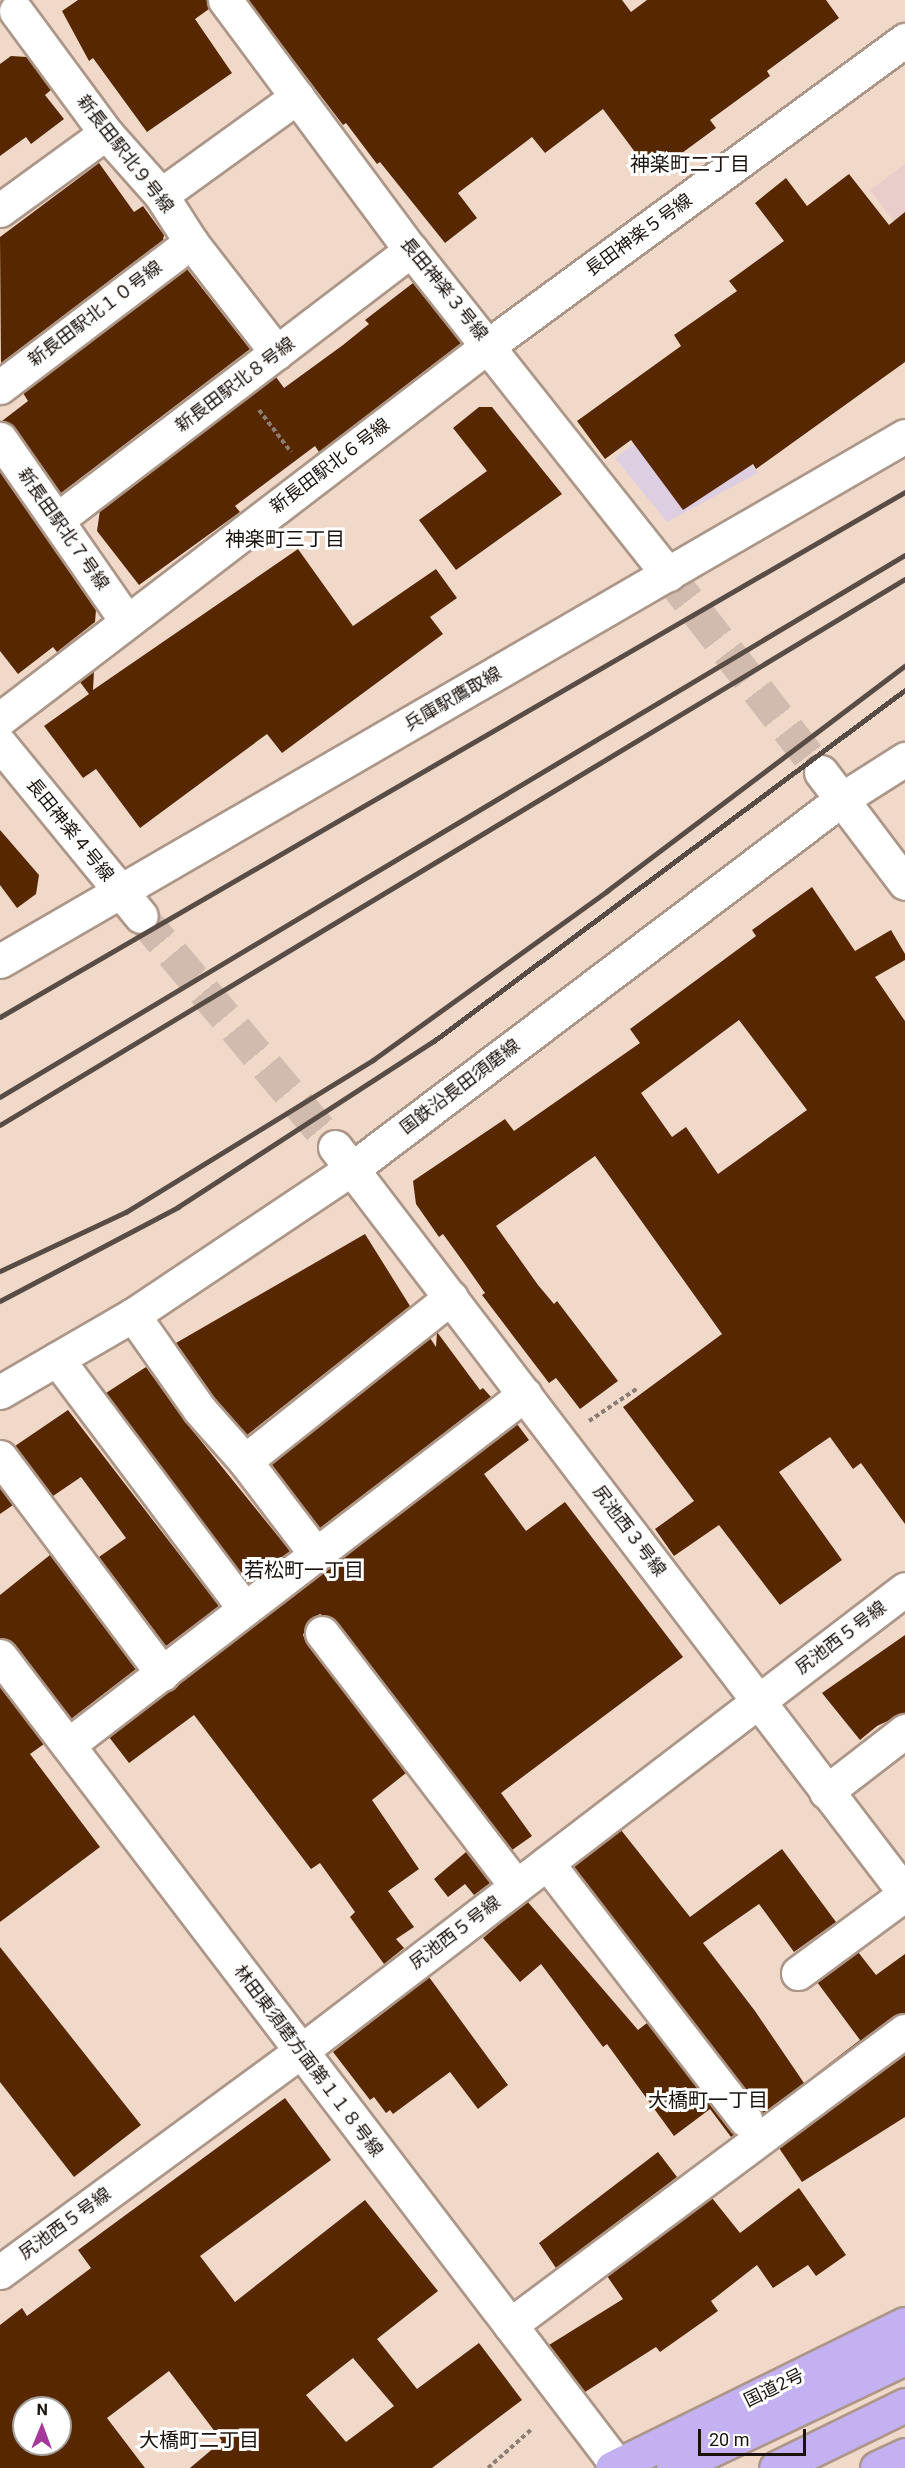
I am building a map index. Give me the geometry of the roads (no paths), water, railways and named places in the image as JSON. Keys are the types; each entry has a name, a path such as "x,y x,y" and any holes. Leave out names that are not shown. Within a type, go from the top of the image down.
{"highway":[{"name":"国道2号","path":"614,2466 905,2324"},
{"path":"673,2468 905,2358"},
{"path":"776,2468 905,2405"},
{"path":"877,2468 905,2455"}],"street":[{"name":"長田神楽３号線","path":"225,0 411,250 489,345 668,574"},
{"name":"新長田駅北９号線","path":"16,12 106,133 161,195 191,242 277,354"},
{"name":"長田神楽５号線","path":"489,345 905,40"},
{"path":"161,195 297,97"},
{"path":"0,210 106,133"},
{"name":"新長田駅北１０号線","path":"0,387 191,242"},
{"name":"新長田駅北８号線","path":"58,519 411,250"},
{"name":"新長田駅北６号線","path":"0,719 126,620 489,345"},
{"name":"兵庫駅鷹取線","path":"0,961 131,904 668,574 905,436"},
{"name":"新長田駅北７号線","path":"0,438 126,620"},
{"name":"長田神楽４号線","path":"0,744 131,904"},
{"name":"国鉄沿長田須磨線","path":"0,1392 133,1315 344,1157 842,799 905,759"},
{"path":"821,772 905,883"},
{"name":"尻池西３号線","path":"344,1157 905,1894"},
{"path":"245,1461 451,1297"},
{"path":"133,1315 199,1409 245,1461 315,1553"},
{"path":"57,1359 243,1607"},
{"path":"68,1745 163,1674 243,1607 525,1394"},
{"path":"0,1457 163,1674"},
{"name":"尻池西５号線","path":"0,2272 301,2051 905,1589"},
{"path":"322,1633 516,1886"},
{"name":"林田東須磨方面第１１８号線","path":"0,1656 510,2325 614,2466"},
{"path":"826,1792 905,1731"},
{"path":"547,1863 745,2119"},
{"path":"798,1973 905,1894"},
{"path":"510,2325 905,2031"}],"tunnel":[{"path":"668,574 821,772"},
{"path":"141,916 335,1147"}],"railway":[{"path":"0,1017 905,492"},
{"path":"0,1097 905,555"},
{"path":"0,1125 905,579"},
{"path":"0,1271 126,1212 373,1060 607,891 905,666"},
{"path":"0,1301 178,1207 434,1041 905,690"}],"district":[{"name":"神楽町二丁目","path":"690,164"},
{"name":"神楽町三丁目","path":"285,539"},
{"name":"若松町一丁目","path":"304,1570"},
{"name":"大橋町一丁目","path":"708,2100"},
{"name":"大橋町二丁目","path":"199,2440"}]}
